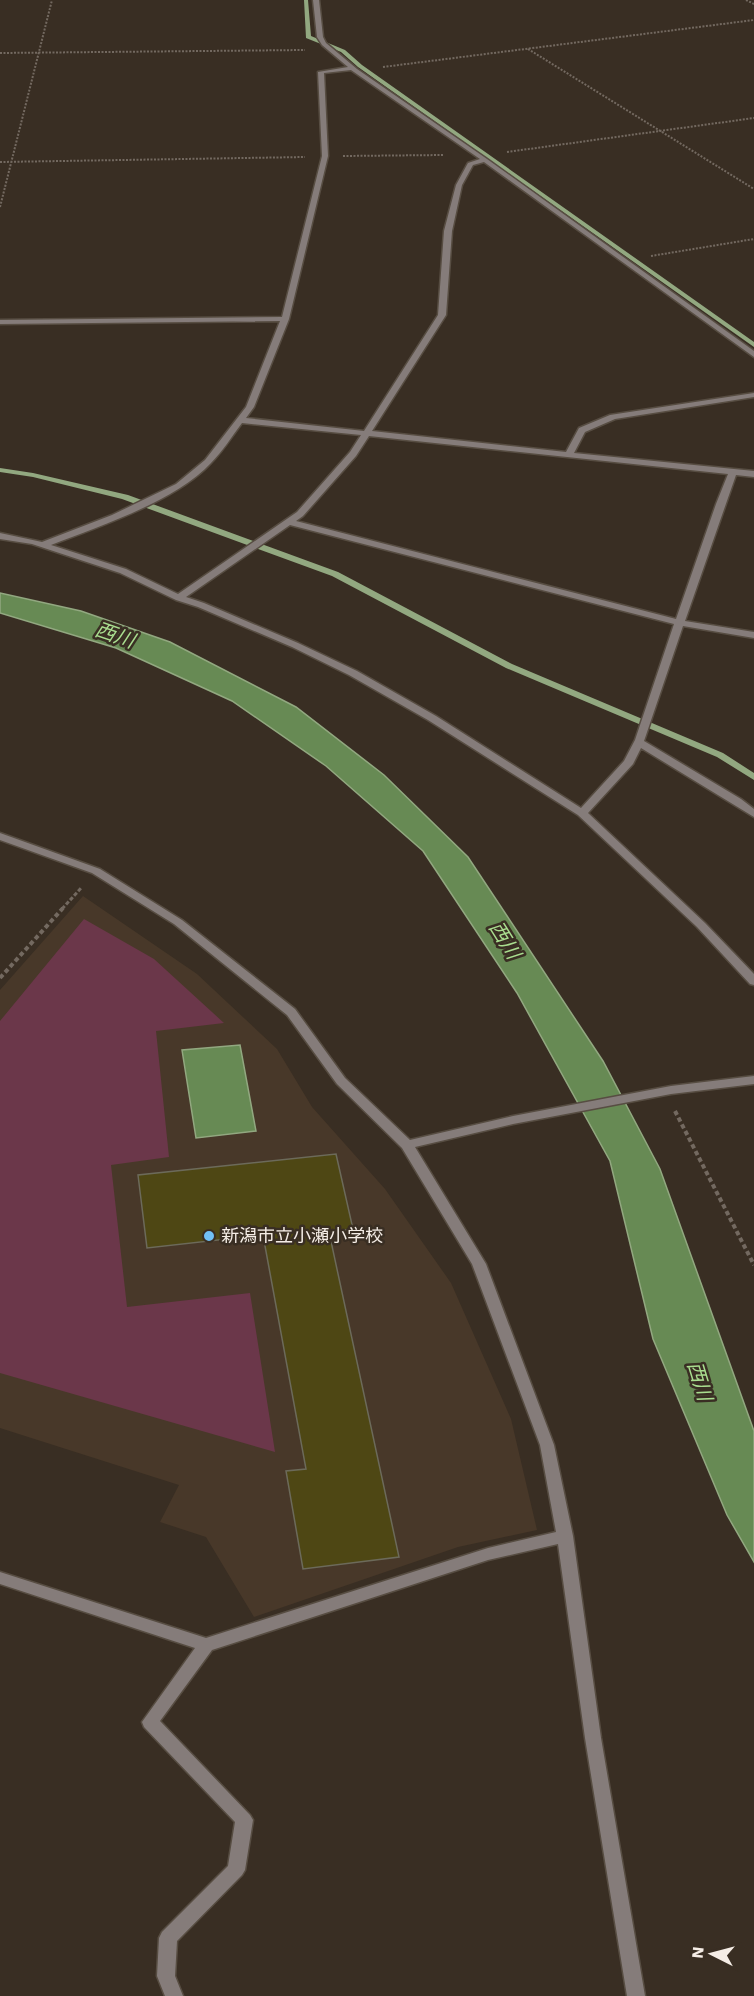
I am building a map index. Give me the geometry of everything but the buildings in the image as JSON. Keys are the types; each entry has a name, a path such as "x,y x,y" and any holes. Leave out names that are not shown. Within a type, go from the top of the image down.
{"street":[{"path":"316,0 320,37 354,69 754,354"},
{"path":"42,545 115,517 179,486 208,462 250,407 285,319 325,156 321,72 354,69"},
{"path":"179,598 300,514 353,454 442,315 448,231 459,185 470,164 481,158"},
{"path":"0,322 285,319"},
{"path":"569,455 582,430 613,417 754,395"},
{"path":"238,420 754,474"},
{"path":"582,813 629,762 640,740 732,472"},
{"path":"289,522 681,623 754,635"},
{"path":"0,536 42,545 123,572 179,598 274,636 353,673 432,718 582,813 701,925 754,981"},
{"path":"638,742 737,801 754,814"},
{"path":"0,836 96,871 178,922 291,1012 341,1081 407,1145 479,1264 547,1445 564,1536 595,1749 636,1996"},
{"path":"407,1145 531,1117 671,1090 754,1080"},
{"path":"0,1578 206,1645 488,1554 564,1536"},
{"path":"174,1996 166,1976 168,1938 236,1870 244,1820 150,1722 206,1645"}],"path":[{"path":"0,207 52,0"},
{"path":"746,0 754,4"},
{"path":"354,69 754,20"},
{"path":"528,49 754,189"},
{"path":"0,53 332,50"},
{"path":"0,162 325,156 481,158 754,118"},
{"path":"621,260 754,239"},
{"path":"0,978 96,871"},
{"path":"671,1090 671,1103 754,1265"}],"shaded area":[{"name":"新潟市立小瀬小学校","path":"83,896 197,974 277,1049 312,1107 385,1189 451,1283 511,1419 537,1530 458,1547 254,1617 206,1537 160,1522 179,1485 0,1428 0,990"},
{"path":"84,919 154,959 224,1023 156,1031 169,1157 111,1165 127,1307 250,1293 275,1452 0,1373 0,1021"}],"water":[{"name":"西川","path":"0,593 81,611 170,642 296,707 384,775 468,857 603,1061 660,1169 754,1431 754,1562 727,1515 653,1339 610,1161 517,993 423,851 326,766 232,701 116,648 0,613"},
{"path":"240,1045 256,1131 196,1138 182,1050"}],"waterway":[{"path":"306,0 308,37 343,51 360,66 754,345"},
{"path":"0,470 33,475 125,497 335,574 509,666 720,755 754,777"}],"place":[{"name":"新潟市立小瀬小学校","path":"209,1236"}]}
